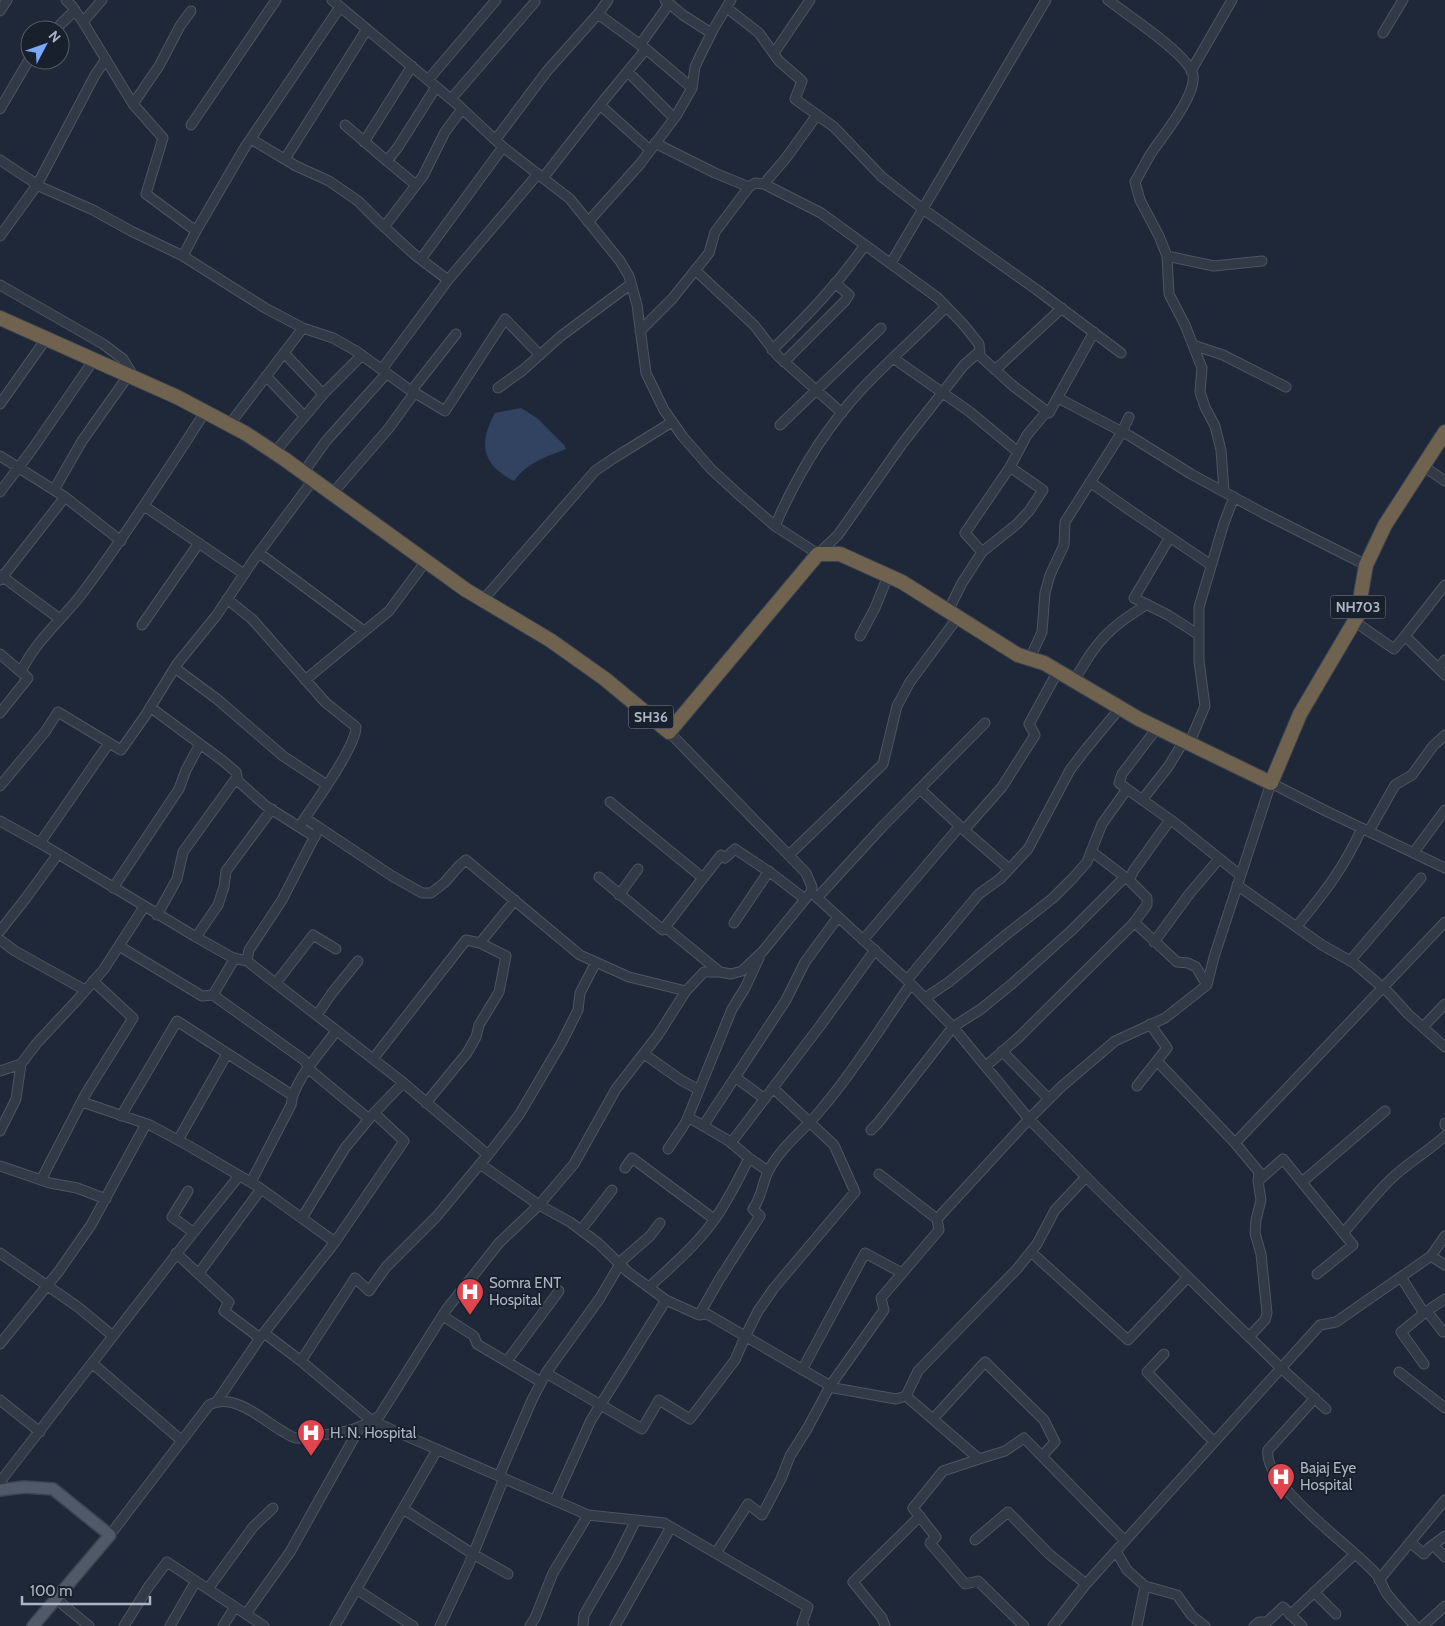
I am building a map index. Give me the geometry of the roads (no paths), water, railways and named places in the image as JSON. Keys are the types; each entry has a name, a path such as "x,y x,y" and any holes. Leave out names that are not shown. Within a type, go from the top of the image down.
{"highway":[{"name":"SH36","path":"0,318 177,397 229,425 274,453 483,600 550,640 605,679 669,732 818,554"},
{"name":"NH703","path":"1271,783 1300,714 1357,617 1366,565 1385,525 1445,432"},
{"path":"818,554 840,554 902,582 1018,655 1044,663 1156,728 1271,783"}],"main road":[{"path":"0,1490 24,1487 53,1489 110,1534 34,1626"}],"street":[{"path":"0,11 7,0"},
{"path":"66,0 83,22 133,104 163,138 146,194 196,231"},
{"path":"83,22 102,0"},
{"path":"191,125 276,0"},
{"path":"332,0 451,99 503,147 570,199 620,261 629,276 637,305 646,373 672,422 711,469 775,526 818,554 838,535 902,444 964,365 980,351"},
{"path":"428,80 496,0"},
{"path":"496,139 547,71 598,14 608,0"},
{"path":"774,53 810,0"},
{"path":"891,263 1046,0"},
{"path":"1108,0 1169,46 1186,62 1192,71 1194,82 1185,104 1150,155 1135,182 1140,200 1167,256 1169,294 1186,326 1202,368 1200,392 1215,426 1221,450 1224,492"},
{"path":"1192,71 1232,0"},
{"path":"1384,33 1403,0"},
{"path":"451,99 535,2"},
{"path":"0,786 45,732 58,712 121,750 175,668 216,616 258,553 308,477 326,441 385,371 448,280 541,176 628,72 667,2 711,33"},
{"path":"588,222 640,164 674,118 692,88 694,67 711,33 729,4 759,33 779,61 802,81 795,99 834,127 882,177 922,209 1062,308 1121,353"},
{"path":"183,256 245,147 340,7"},
{"path":"66,20 75,10"},
{"path":"133,104 159,66 180,26 191,11"},
{"path":"598,14 643,47 692,88"},
{"path":"285,159 367,29"},
{"path":"0,236 37,184 95,75 106,59"},
{"path":"364,142 412,66"},
{"path":"0,109 23,70"},
{"path":"628,72 674,118"},
{"path":"387,161 436,87"},
{"path":"600,105 653,146 749,187"},
{"path":"384,227 423,176 445,132 462,109"},
{"path":"764,184 786,158 817,115"},
{"path":"345,125 416,185"},
{"path":"251,139 329,181 358,201 421,260 448,280"},
{"path":"421,260 503,147"},
{"path":"0,160 37,184 183,256 265,308 303,328 333,338 362,355 445,411 505,319 540,355"},
{"path":"640,330 672,299 709,253 715,232 749,187 755,183 764,184 821,213 938,298 979,344 980,356 1047,412"},
{"path":"772,350 813,310 865,245"},
{"path":"1167,256 1214,266 1262,261"},
{"path":"695,270 754,325 772,350 784,362 842,413"},
{"path":"784,362 849,295 835,283"},
{"path":"0,284 103,344 123,359 131,377 82,442 54,490"},
{"path":"498,388 523,370 561,336 631,284"},
{"path":"775,526 785,502 812,455 842,413 860,390 946,307"},
{"path":"995,370 1062,308"},
{"path":"229,425 303,328"},
{"path":"780,425 881,328"},
{"path":"982,552 965,533 1010,467 1027,435 1047,412 1049,413 1094,332"},
{"path":"332,494 389,428 456,334"},
{"path":"0,404 46,339"},
{"path":"1193,345 1223,355 1286,387"},
{"path":"284,353 323,394"},
{"path":"274,453 323,394 362,355"},
{"path":"893,358 970,412 1018,452"},
{"path":"0,492 19,468 93,360"},
{"path":"266,376 304,416"},
{"path":"1058,398 1122,432 1224,492 1366,565"},
{"path":"21,672 26,661 77,601 121,541 205,412"},
{"path":"1030,658 1042,632 1045,593 1050,575 1064,545 1065,522 1122,432 1129,417"},
{"path":"483,600 595,471 672,422"},
{"path":"0,456 65,497 121,541"},
{"path":"1423,466 1445,481"},
{"path":"789,855 882,764 897,706 953,614 962,583 982,552 1017,524 1029,511 1043,490 1010,467"},
{"path":"1090,482 1211,565"},
{"path":"60,619 1,577 65,497"},
{"path":"1142,800 1186,743 1206,706 1199,661 1199,607 1234,497"},
{"path":"144,506 244,574"},
{"path":"1170,537 1134,598 1168,615 1199,635"},
{"path":"142,625 199,543"},
{"path":"258,553 364,631"},
{"path":"305,680 388,611 426,561"},
{"path":"860,636 875,608 888,576"},
{"path":"1354,621 1394,649 1445,586"},
{"path":"227,599 252,620 325,702 356,727 356,734 352,744 299,827"},
{"path":"1074,681 1100,641 1117,625 1147,604"},
{"path":"1405,636 1442,672"},
{"path":"0,654 28,678 0,713"},
{"path":"1442,672 1445,660"},
{"path":"175,668 217,699 283,756 327,785"},
{"path":"863,940 962,828 1002,787 1035,735 1029,724 1058,671"},
{"path":"150,707 236,772 238,781 272,809 315,837"},
{"path":"699,1316 719,1280 760,1216 753,1209 759,1200 768,1171 785,1148 846,1079 909,982 979,894 1001,878 1028,849 1070,770 1120,708"},
{"path":"217,1401 245,1407 295,1438 336,1434 360,1427 380,1415 443,1316 499,1243 539,1205 574,1164 616,1089 658,1035 686,991 704,972 732,974 742,971 763,951 811,896 985,724"},
{"path":"1156,728 1122,774 1119,784 1170,820 1240,875"},
{"path":"669,732 806,873 812,887 811,896"},
{"path":"1297,926 1333,880 1395,785 1412,775 1433,746 1445,735"},
{"path":"40,843 109,743"},
{"path":"113,888 179,789 186,770 200,744"},
{"path":"157,915 176,879 183,852 237,777"},
{"path":"937,1219 1049,1099 1115,1041 1165,1018 1207,985 1214,957 1271,783 1445,868"},
{"path":"920,788 1009,869"},
{"path":"925,998 949,982 1053,898 1087,862 1102,824 1127,789"},
{"path":"610,802 702,878"},
{"path":"196,937 218,904 224,887 226,871 272,809"},
{"path":"1414,852 1445,810"},
{"path":"306,818 392,876 422,893 431,893 444,883 466,860 580,955 629,977 686,991"},
{"path":"870,1130 878,1123 953,1027 981,1009 1013,983 1127,879 1170,820"},
{"path":"0,821 40,843 157,915 236,958 247,961 403,1083 488,1156"},
{"path":"247,961 249,950 282,900 320,828"},
{"path":"599,877 663,930 721,855 725,858 735,849 811,896 909,982 953,1027 1029,1119 1249,1337 1326,1409"},
{"path":"986,1066 1079,978 1134,922 1147,905 1147,898 1127,879 1091,851"},
{"path":"0,931 58,854"},
{"path":"1154,942 1190,893 1219,858"},
{"path":"620,895 638,869"},
{"path":"734,923 769,871"},
{"path":"1350,961 1421,878"},
{"path":"1237,885 1322,945 1350,961 1382,987 1423,1027 1444,1043"},
{"path":"480,944 515,900"},
{"path":"0,1131 16,1099 22,1064 37,1044 93,981 119,946 144,907"},
{"path":"703,1126 786,1000 805,962 838,918"},
{"path":"1134,922 1178,962 1188,963 1196,967 1207,985"},
{"path":"1235,1143 1445,922"},
{"path":"666,927 720,972"},
{"path":"276,983 313,935 336,948"},
{"path":"0,940 15,951 86,990"},
{"path":"373,1059 466,940 506,956 499,992 479,1025 476,1036 466,1053 426,1103"},
{"path":"110,1534 209,1406 217,1401 262,1336 336,1242 404,1141 309,1068 304,1060 213,994 202,996 119,946"},
{"path":"731,1143 874,950"},
{"path":"668,1149 688,1117 732,1009 745,988 763,951"},
{"path":"213,994 236,958"},
{"path":"317,1015 332,993 358,962"},
{"path":"301,1361 354,1278 369,1292 386,1267 437,1216 488,1156 518,1115 562,1042 578,1010 580,993 596,962"},
{"path":"41,1180 82,1102 133,1018 93,981"},
{"path":"1423,1027 1445,1004"},
{"path":"122,1116 177,1021 292,1095"},
{"path":"1137,1086 1167,1048 1150,1024"},
{"path":"251,1182 291,1105 292,1095 336,1031"},
{"path":"1002,1051 1049,1099"},
{"path":"178,1140 227,1054"},
{"path":"644,1054 699,1090"},
{"path":"1157,1061 1258,1168 1261,1200 1255,1233 1261,1254 1267,1313 1265,1320 1249,1337"},
{"path":"0,1071 22,1064"},
{"path":"735,1077 765,1099"},
{"path":"302,1218 345,1148 371,1116 403,1083"},
{"path":"546,1373 642,1429 659,1400 690,1419 735,1360 744,1337 758,1311 774,1288 855,1192 834,1145 773,1088"},
{"path":"82,1102 146,1124 178,1140 251,1182 336,1242"},
{"path":"1302,1182 1385,1111"},
{"path":"688,1117 731,1143 768,1171"},
{"path":"0,1344 48,1285 91,1225 146,1124"},
{"path":"1343,1233 1387,1183 1445,1136"},
{"path":"625,1168 632,1158 714,1219"},
{"path":"649,1287 691,1248 714,1219 750,1158"},
{"path":"1258,1181 1283,1159 1353,1245 1317,1274"},
{"path":"480,1164 539,1205 598,1242 620,1264 666,1300 699,1316 707,1314 834,1388 896,1399 906,1396 918,1371 1018,1269 1037,1244 1055,1210 1086,1177"},
{"path":"0,1166 41,1180 77,1188 106,1199"},
{"path":"716,1554 748,1504 762,1514 781,1479 790,1456 830,1386 884,1310 881,1298 939,1230 937,1219 879,1174"},
{"path":"0,1484 176,1253 239,1176"},
{"path":"198,1273 261,1189"},
{"path":"581,1230 612,1190"},
{"path":"188,1191 172,1217 193,1232"},
{"path":"440,1626 473,1554 514,1440 541,1382 600,1298 620,1264 650,1236 660,1223"},
{"path":"1053,1626 1086,1584 1320,1325 1336,1322 1431,1256 1445,1236"},
{"path":"1031,1252 1128,1340 1188,1277"},
{"path":"0,1253 78,1307 113,1336"},
{"path":"176,1253 229,1302 224,1311 301,1361 372,1421 588,1515 664,1523 808,1607 802,1624 804,1626"},
{"path":"802,1370 866,1253 902,1274"},
{"path":"1431,1256 1445,1265"},
{"path":"1401,1277 1425,1312 1443,1332 1445,1330"},
{"path":"507,1362 559,1291"},
{"path":"1424,1364 1401,1332 1425,1312 1445,1299"},
{"path":"555,1500 591,1420 666,1300"},
{"path":"443,1316 474,1336 477,1344 541,1382"},
{"path":"1164,1354 1147,1372 1214,1442"},
{"path":"933,1420 985,1362 1044,1420 1055,1442 1042,1456"},
{"path":"92,1363 182,1441"},
{"path":"1399,1372 1445,1408"},
{"path":"906,1396 979,1460"},
{"path":"1314,1398 1268,1450 1266,1456 1271,1469 1280,1483 1326,1530 1355,1554 1379,1580 1386,1592 1415,1626"},
{"path":"0,1400 40,1432"},
{"path":"246,1614 290,1552 360,1427"},
{"path":"1024,1626 978,1581 965,1584 930,1543 936,1537 913,1508 943,1471 1005,1451 1024,1438 1125,1541"},
{"path":"335,1626 437,1450"},
{"path":"1379,1580 1445,1500"},
{"path":"208,1589 254,1527 273,1508"},
{"path":"403,1508 473,1554 508,1574"},
{"path":"974,1540 1008,1512 1048,1554 1086,1584"},
{"path":"530,1626 553,1573 588,1515"},
{"path":"885,1626 882,1618 853,1582 920,1516"},
{"path":"583,1626 584,1615 616,1560 636,1520"},
{"path":"615,1626 671,1527"},
{"path":"1410,1542 1424,1554 1445,1536"},
{"path":"1433,1545 1445,1557"},
{"path":"1116,1551 1127,1570 1145,1586 1177,1595 1192,1616 1204,1626"},
{"path":"1290,1615 1355,1554"},
{"path":"124,1626 166,1562 264,1626"},
{"path":"170,1626 196,1581"},
{"path":"1137,1626 1145,1586"},
{"path":"356,1589 413,1626"},
{"path":"1314,1592 1336,1614"},
{"path":"56,1599 89,1626"},
{"path":"223,1626 235,1606"},
{"path":"1423,1626 1445,1606"},
{"path":"1254,1626 1259,1622 1267,1622 1283,1608 1302,1626"}],"water":[{"path":"521,408 537,418 566,449 531,465 514,481 503,475 489,461 485,444 486,434 495,413"}],"place":[{"name":"Somra ENT Hospital","path":"470,1316"},
{"name":"H. N. Hospital","path":"311,1457"},
{"name":"Bajaj Eye Hospital","path":"1281,1501"}]}
